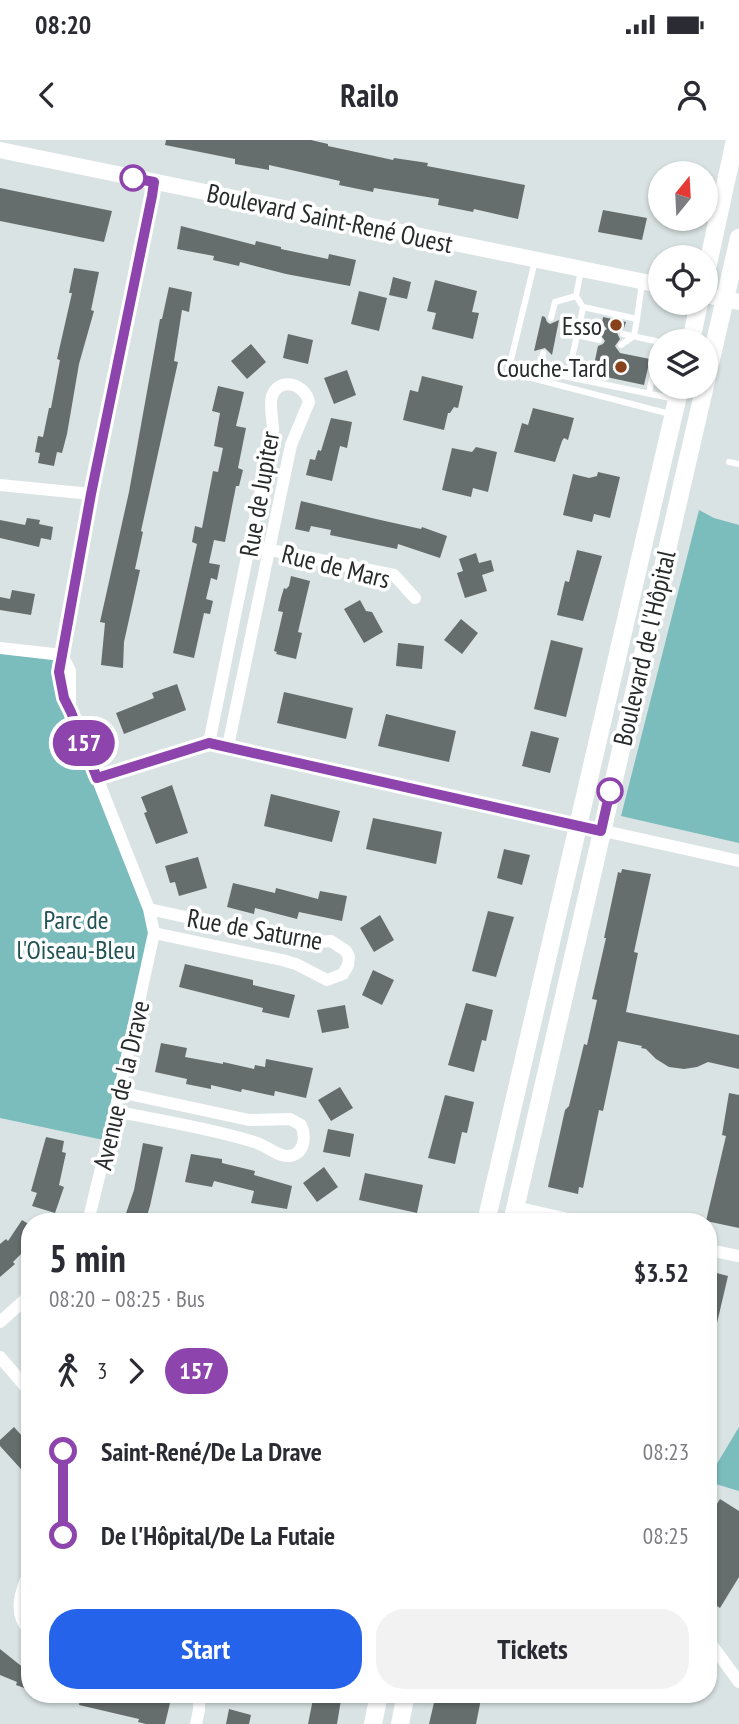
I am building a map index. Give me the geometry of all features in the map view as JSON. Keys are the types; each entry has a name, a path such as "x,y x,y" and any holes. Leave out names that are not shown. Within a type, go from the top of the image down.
{"main road":[{"path":"712,245 735,140"},
{"name":"Boulevard de l'Hôpital","path":"513,1213 601,831 732,300 739,238"},
{"name":"Boulevard de l'Hôpital","path":"488,1213 677,400"},
{"path":"373,1724 377,1703"},
{"path":"400,1724 404,1703"}],"street":[{"name":"Boulevard Saint-René Ouest","path":"0,150 648,283"},
{"name":"Avenue de la Drave","path":"90,1213 120,1092 154,933 149,909 59,680 91,494 154,182"},
{"name":"Rue de Jupiter","path":"209,743 273,430 271,399 279,387 286,384 307,394 309,402 290,445 228,746"},
{"path":"0,485 91,494"},
{"name":"Rue de Mars","path":"250,545 394,575 415,598"},
{"path":"0,648 62,655"},
{"path":"97,778 209,743 739,861"},
{"name":"Rue de Saturne","path":"149,909 303,943 331,941 346,951 349,957 348,965 343,974 327,980 282,960 154,933"},
{"path":"115,1111 258,1142 286,1156 294,1154 304,1141 301,1125 290,1119 249,1120 120,1092"},
{"path":"717,1252 739,1256"},
{"path":"0,1322 21,1303"},
{"path":"0,1357 21,1382"},
{"path":"717,1652 739,1682"},
{"path":"196,1724 199,1703"}],"lane":[{"path":"535,261 508,372 677,400"},
{"path":"568,377 583,307 576,296 580,270"},
{"path":"621,345 634,336 642,282"},
{"path":"551,318 555,302 576,296"},
{"path":"583,307 637,319"},
{"path":"580,323 601,328"},
{"path":"623,334 648,339"},
{"path":"577,335 599,340"},
{"path":"543,353 543,371 648,393"},
{"path":"729,462 739,464"}],"green space":[{"path":"699,510 714,518 739,525 739,843 621,816"},
{"name":"Parc de l'Oiseau-Bleu","path":"0,648 62,655 59,672 152,921 108,1141 0,1118"},
{"path":"739,1427 739,1491 717,1484 717,1464"}],"building":[{"path":"166,140 311,140 393,160 428,163 427,166 525,185 518,219 474,209 473,212 438,205 439,199 374,188 373,192 339,185 340,181 269,165 269,170 235,164 235,159 165,145"},
{"path":"0,188 112,211 104,242 0,221"},
{"path":"603,210 647,218 642,240 598,232"},
{"path":"181,226 255,245 256,241 328,259 329,254 356,260 350,286 240,262 239,266 213,260 214,256 177,249"},
{"path":"74,268 99,272 91,310 94,311 79,364 67,434 62,453 57,452 54,466 38,463 40,453 35,452 38,436 43,437 51,408"},
{"path":"393,277 411,282 407,299 389,295"},
{"path":"435,280 477,291 472,312 479,313 473,339 432,329 436,313 427,311"},
{"path":"169,287 192,292 189,312 182,310 174,361 178,362 141,531 143,532 135,569 140,570 124,642 123,668 101,665 105,623 100,622 129,492 160,319"},
{"path":"359,291 387,298 379,331 351,324"},
{"path":"542,316 550,324 559,320 552,355 545,348 534,351"},
{"name":"Couche-Tard","path":"603,317 626,322 624,328 617,333 620,339 615,346 620,353 648,359 644,385 592,374 598,346 605,341 600,334 607,329 602,323"},
{"path":"288,334 313,340 308,364 283,358"},
{"path":"251,344 266,362 247,379 231,361"},
{"path":"347,370 356,395 334,404 324,378"},
{"path":"422,376 463,386 458,408 454,407 448,413 444,430 403,420 410,390 418,392"},
{"path":"218,386 244,392 236,426 246,428 238,468 243,470 239,486 236,486 225,542 214,540 209,563 220,565 217,580 211,578 206,599 213,601 210,614 204,613 194,658 173,653 197,544 192,542 195,526 202,528 213,471 218,472 223,448 214,446 220,413 212,411"},
{"path":"533,408 574,418 568,440 564,438 562,441 555,462 514,452 522,423 528,425"},
{"path":"331,418 352,422 347,448 340,446 332,481 306,475 310,459 315,460 318,450 321,451"},
{"path":"476,447 497,452 488,492 473,488 471,497 442,490 452,448 472,452"},
{"path":"598,472 620,477 610,518 594,514 592,522 563,515 573,474 589,478 597,476"},
{"path":"301,501 421,529 422,527 447,536 440,558 398,544 397,549 330,535 331,530 311,526 309,532 295,529"},
{"path":"27,518 40,520 39,524 53,527 51,540 41,538 39,547 0,538 0,520 25,525"},
{"path":"577,550 602,556 583,621 557,615 565,581 569,582"},
{"path":"476,553 479,563 491,560 494,571 482,575 487,591 465,598 457,573 463,571 459,559"},
{"path":"291,576 310,581 298,632 302,633 296,659 276,654 274,651 283,612 278,611 284,588 289,586"},
{"path":"12,590 35,594 31,615 0,610 0,597 10,599"},
{"path":"360,600 366,611 372,612 383,632 364,643 344,609"},
{"path":"461,619 478,633 462,654 444,640"},
{"path":"551,640 583,648 566,717 534,709"},
{"path":"398,643 424,646 422,669 396,666"},
{"path":"177,684 186,710 124,734 116,713 154,698 152,693"},
{"path":"284,692 353,708 346,739 277,723"},
{"path":"386,714 456,731 449,762 378,746"},
{"path":"531,731 559,738 550,773 522,766"},
{"path":"172,785 188,833 156,844 141,797"},
{"path":"271,794 340,811 332,842 264,826"},
{"path":"373,818 442,832 436,864 366,849"},
{"path":"504,849 530,855 522,885 497,878"},
{"path":"198,857 207,888 179,896 175,882 170,883 165,866"},
{"path":"622,869 651,874 634,952 638,953 626,1012 739,1035 739,1069 708,1062 684,1069 669,1067 641,1048 642,1046 618,1041 603,1111 599,1110 583,1188 579,1187 578,1194 548,1187 565,1110 569,1106 584,1044 587,1045 597,1000 592,999 604,938 618,872 621,873"},
{"path":"233,883 275,893 276,888 318,899 320,891 347,896 342,921 299,912 297,919 255,908 254,914 227,907"},
{"path":"488,911 514,917 496,977 472,971"},
{"path":"380,915 394,940 374,952 360,928"},
{"path":"185,964 253,980 253,985 295,995 289,1018 262,1012 263,1008 179,987"},
{"path":"373,970 394,980 382,1005 362,995"},
{"path":"466,1003 493,1010 486,1041 482,1040 474,1072 448,1065"},
{"path":"345,1005 349,1028 322,1033 317,1010"},
{"path":"161,1043 187,1048 185,1057 223,1064 254,1069 255,1065 265,1067 266,1059 313,1068 306,1098 275,1091 274,1096 242,1089 241,1092 211,1085 211,1089 186,1084 187,1079 155,1072"},
{"path":"340,1087 353,1108 331,1121 318,1100"},
{"path":"729,1093 739,1095 739,1228 717,1223 717,1213 708,1213 726,1136 722,1135"},
{"path":"445,1095 474,1102 467,1133 462,1132 455,1164 428,1158"},
{"path":"328,1129 354,1134 350,1157 323,1152"},
{"path":"46,1137 64,1141 62,1152 66,1153 59,1185 64,1187 55,1213 32,1206 37,1193 31,1191"},
{"path":"143,1143 163,1147 148,1213 126,1213 134,1190"},
{"path":"191,1154 222,1159 222,1163 255,1171 254,1175 292,1186 287,1209 251,1203 254,1191 214,1181 212,1187 185,1182"},
{"path":"324,1167 338,1187 317,1202 303,1183"},
{"path":"365,1173 423,1185 417,1213 359,1200"},
{"path":"21,1222 21,1254 13,1262 15,1264 0,1277 0,1244 6,1239 8,1241"},
{"path":"717,1273 728,1276 717,1323"},
{"path":"14,1427 21,1435 21,1469 0,1446 0,1440"},
{"path":"720,1499 739,1511 739,1577 720,1608 717,1606 717,1504"},
{"path":"0,1649 21,1666 21,1687 16,1685 17,1682 0,1675"},
{"path":"170,1703 165,1724 146,1724 138,1722 139,1719 79,1705"},
{"path":"312,1703 340,1703 337,1724 308,1724"},
{"path":"434,1703 480,1703 476,1724 429,1724"},
{"path":"229,1709 251,1715 249,1724 226,1724"}],"bus line":[{"name":"157","path":"133,178 154,182 152,196 91,494 59,672 64,698 97,778 209,743 601,831 610,791"}],"place":[{"name":"Esso","path":"616,325"},
{"name":"Couche-Tard","path":"621,367"}]}
